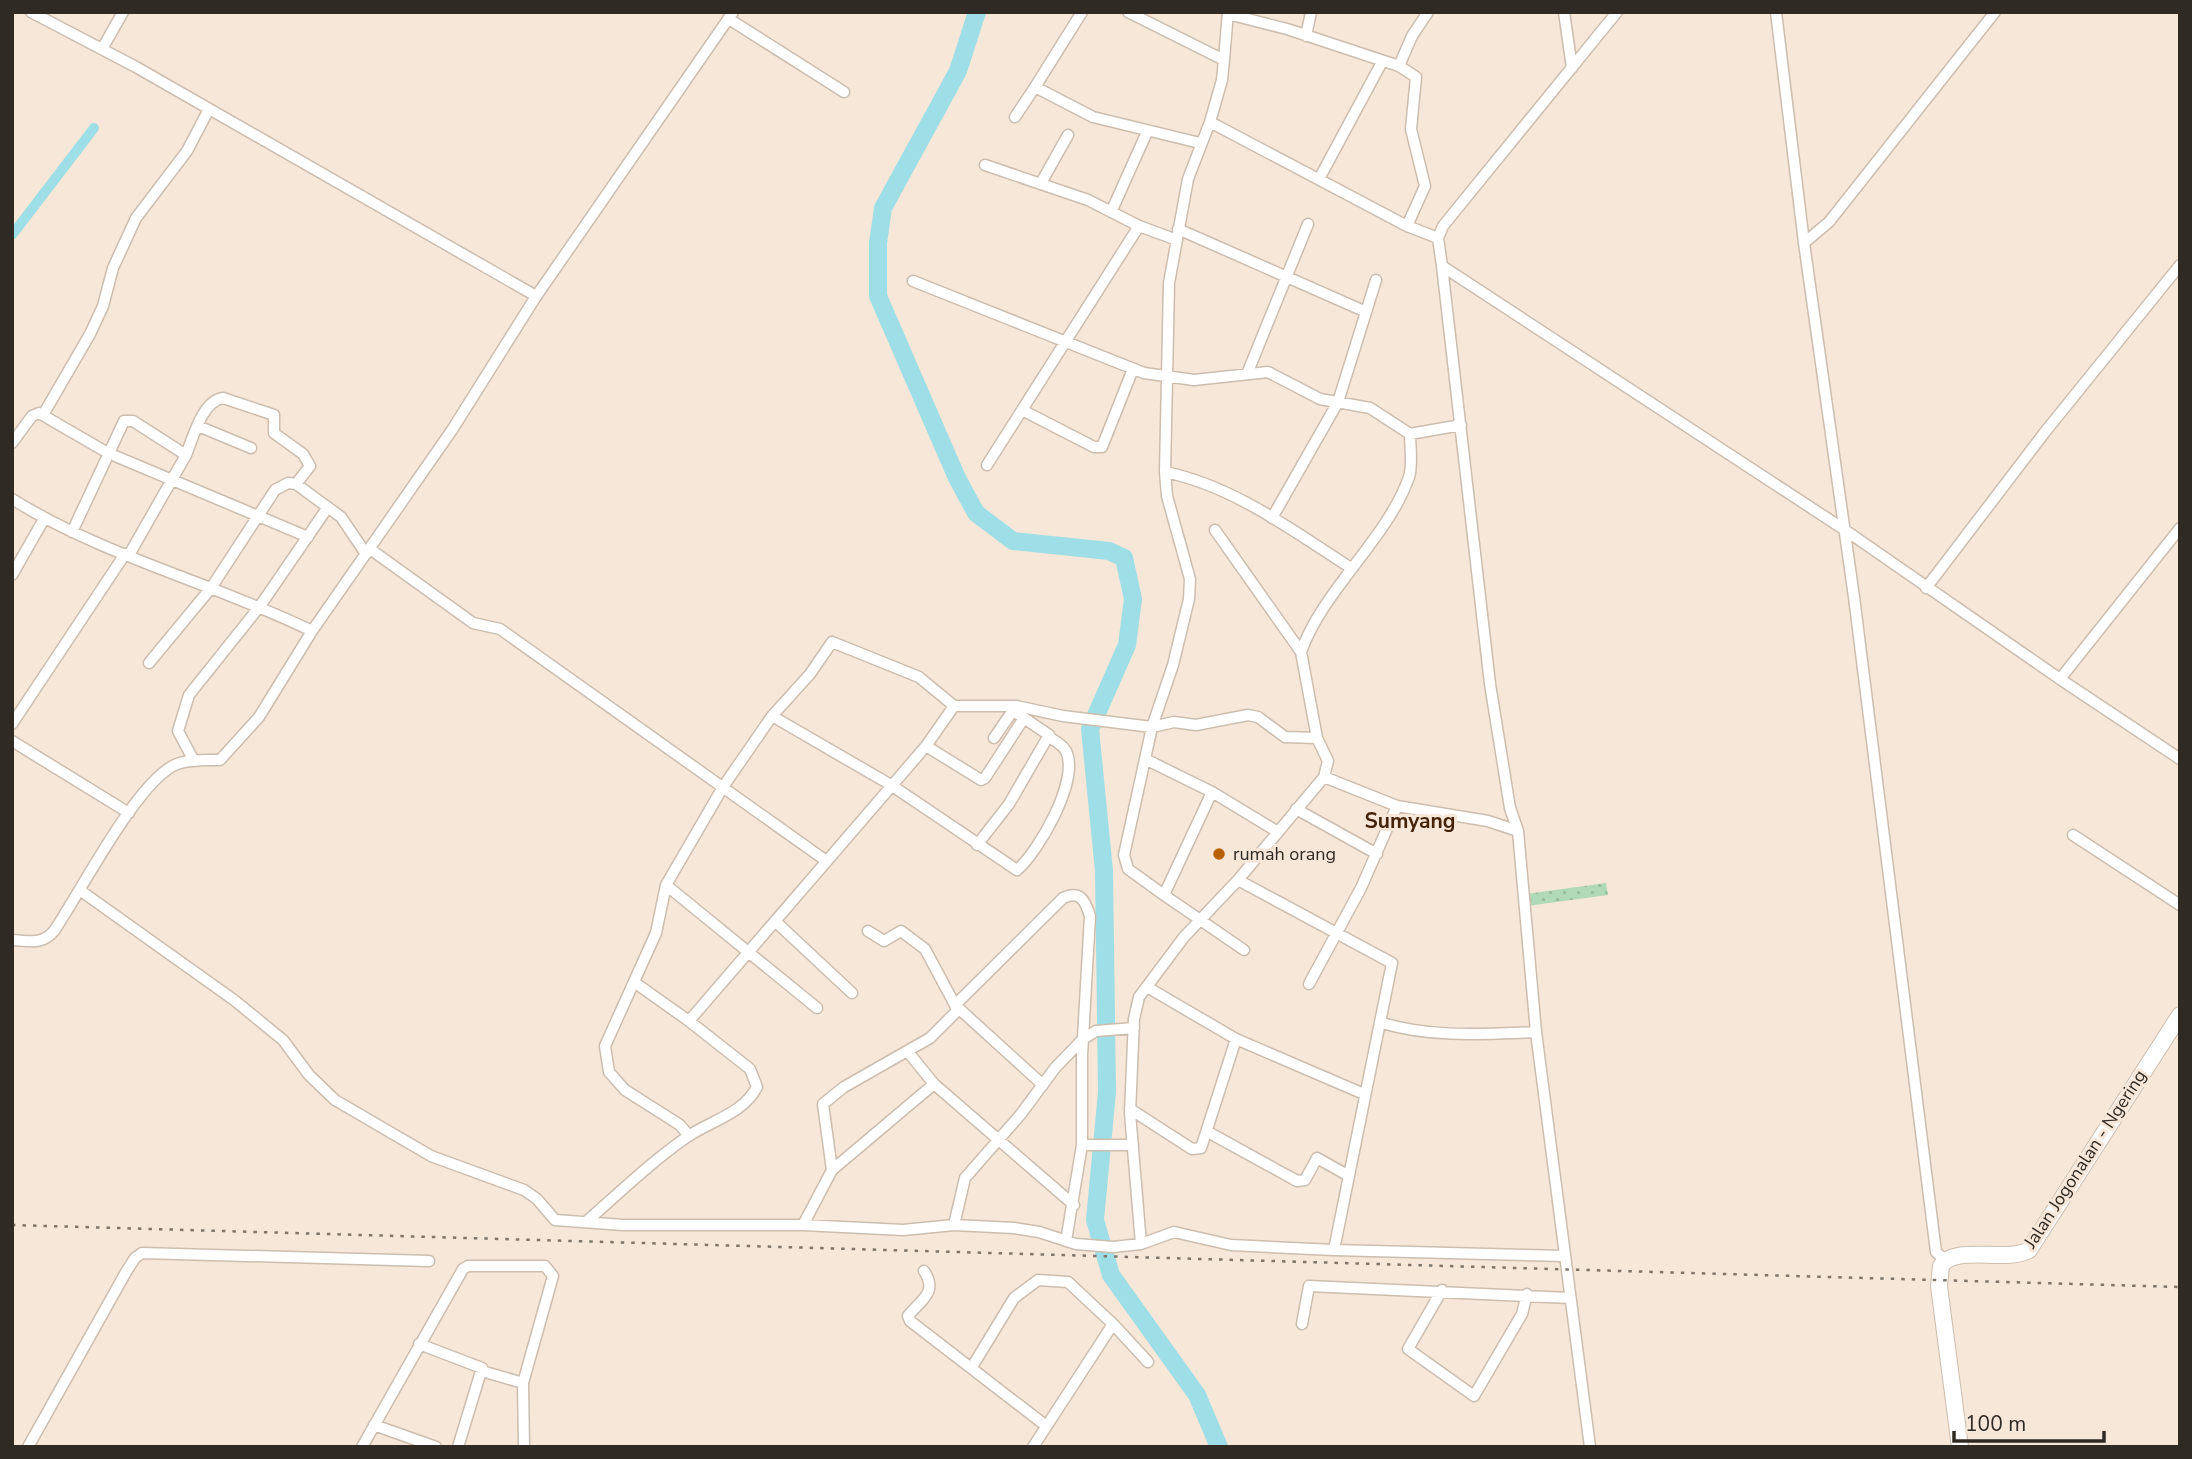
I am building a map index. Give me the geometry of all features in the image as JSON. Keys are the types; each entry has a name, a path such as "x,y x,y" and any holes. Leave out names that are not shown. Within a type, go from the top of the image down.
{"main road":[{"name":"Jalan Jogonalan - Ngering","path":"1945,1260 1953,1256 2021,1254 2029,1250 2180,1015"},
{"path":"1945,1260 1939,1271 1939,1286 1960,1447"}],"street":[{"path":"31,12 102,49 536,296"},
{"path":"102,49 123,12"},
{"path":"1015,117 1082,12"},
{"path":"1128,12 1224,60"},
{"path":"1306,36 1311,12"},
{"path":"1399,66 1412,36 1428,12"},
{"path":"1564,12 1572,68"},
{"path":"1590,1447 1536,1032 1518,831 1512,813 1490,684 1438,238 1443,226 1617,12"},
{"path":"1776,12 1804,243 1845,530 1936,1252 1945,1260"},
{"path":"1804,243 1829,222 1995,12"},
{"path":"1244,950 1128,869 1124,855 1152,727 1173,666 1189,599 1190,579 1167,496 1165,472 1169,283 1188,179 1210,122 1222,80 1228,13 1399,66 1418,81 1411,129 1424,186 1407,226"},
{"path":"12,940 47,940 129,813 157,778 177,764 220,760 235,747 259,717 312,631 452,430 536,296 731,15 844,92"},
{"path":"1319,179 1382,62"},
{"path":"1034,87 1073,109 1147,132 1200,144"},
{"path":"43,415 90,334 103,306 113,268 136,218 187,151 208,111"},
{"path":"1210,122 1407,226 1438,238"},
{"path":"1112,210 1147,132"},
{"path":"1041,183 1068,135"},
{"path":"985,165 1112,210 1139,226 1178,234 1287,275 1364,311"},
{"path":"1247,374 1308,224"},
{"path":"987,465 1139,226"},
{"path":"1926,588 2045,432 2180,265"},
{"path":"1442,266 1845,530 1926,588 2180,759"},
{"path":"1272,518 1338,402 1362,330 1364,311 1376,280"},
{"path":"913,281 1133,369 1194,380 1268,372 1299,391 1377,411 1410,434 1461,425"},
{"path":"1022,410 1094,447 1101,447 1133,369"},
{"path":"12,724 173,481 198,426 216,399 223,398 274,415 274,433 306,457 310,466 296,484"},
{"path":"14,438 32,415 43,415 108,453 308,537"},
{"path":"72,532 119,426 127,419 186,455"},
{"path":"198,426 251,448"},
{"path":"1301,652 1351,568 1396,504 1410,472 1410,434"},
{"path":"1165,472 1213,485 1272,518 1351,568"},
{"path":"149,663 211,589 281,485 296,484 341,517 368,552 473,623 500,629 825,859"},
{"path":"12,499 44,519 72,532 211,589 260,606 312,631"},
{"path":"194,761 178,731 189,695 260,606 328,507"},
{"path":"13,571 44,519"},
{"path":"2060,679 2180,528"},
{"path":"1141,1244 1130,1109 1134,1028 1139,996 1184,937 1238,880 1324,777 1328,761 1317,738 1301,652 1215,530"},
{"path":"689,1136 680,1125 625,1090 609,1072 605,1046 656,933 666,885 723,787 772,716 835,641 919,677 954,706 1016,706 1139,727 1174,722 1196,725 1248,715 1258,717 1285,737 1317,738"},
{"path":"689,1021 776,922 825,859 926,746 954,706"},
{"path":"772,716 891,785 1017,870 1042,840 1060,801 1068,773 1067,754 1062,745 1024,718 1016,711 1016,706"},
{"path":"994,738 1016,706"},
{"path":"926,746 981,780 985,778 1024,718"},
{"path":"977,845 1009,804 1049,737"},
{"path":"12,741 129,813"},
{"path":"1145,759 1212,792 1278,832"},
{"path":"1324,777 1397,806 1488,821 1518,831"},
{"path":"1164,895 1212,792"},
{"path":"1309,984 1337,934 1397,806"},
{"path":"1296,809 1377,853"},
{"path":"2073,835 2180,905"},
{"path":"1238,880 1392,963 1334,1250"},
{"path":"666,885 817,1008"},
{"path":"81,891 234,1000 283,1040 309,1075 335,1100 431,1156 524,1190 537,1199 555,1220 623,1225 803,1225 903,1230 954,1225 1039,1232 1071,1243 1113,1247 1141,1244 1174,1232 1231,1245 1565,1256"},
{"path":"955,1005 1063,898 1072,894 1080,895 1086,902 1090,916 1083,1039 1084,1144 1071,1243"},
{"path":"776,922 852,993"},
{"path":"832,1170 823,1104 844,1087 930,1038 957,1012 925,949 901,931 884,941 868,931"},
{"path":"586,1222 689,1136 719,1122 754,1094 757,1087 750,1069 634,982"},
{"path":"1147,987 1236,1040 1364,1094"},
{"path":"955,1005 1042,1085"},
{"path":"1382,1023 1411,1031 1449,1036 1536,1032"},
{"path":"954,1225 965,1178 1083,1039 1096,1031 1134,1028"},
{"path":"1130,1109 1192,1149 1201,1148 1236,1040"},
{"path":"908,1052 934,1084 1074,1205"},
{"path":"803,1225 832,1170 934,1084"},
{"path":"1208,1132 1297,1181 1305,1180 1317,1158 1349,1175"},
{"path":"1084,1144 1131,1146"},
{"path":"28,1447 126,1272 135,1258 142,1254 429,1261"},
{"path":"362,1447 463,1269 468,1266 545,1266 553,1276 523,1383 524,1447"},
{"path":"925,1270 932,1282 931,1289 908,1316 910,1321 1045,1425"},
{"path":"972,1367 1014,1298 1038,1280 1068,1282 1113,1324 1148,1362"},
{"path":"1302,1324 1306,1289 1309,1286 1442,1290 1570,1298"},
{"path":"1442,1290 1408,1349 1474,1396 1522,1314 1527,1294"},
{"path":"1033,1447 1113,1324"},
{"path":"419,1344 479,1366 482,1371 523,1383"},
{"path":"458,1447 482,1371"},
{"path":"374,1424 436,1447"}],"green space":[{"path":"1606,883 1608,895 1527,906 1526,894"}],"waterway":[{"path":"977,12 958,71 883,208 878,243 878,296 957,478 976,513 1013,541 1109,551 1124,558 1133,599 1127,645 1090,729 1104,871 1107,1092 1095,1220 1111,1275 1197,1395 1219,1447"},
{"path":"12,235 94,128"}],"railway":[{"path":"12,1225 2180,1287"}],"place":[{"name":"rumah orang","path":"1219,854"}],"district":[{"name":"Sumyang","path":"1410,821"}]}
